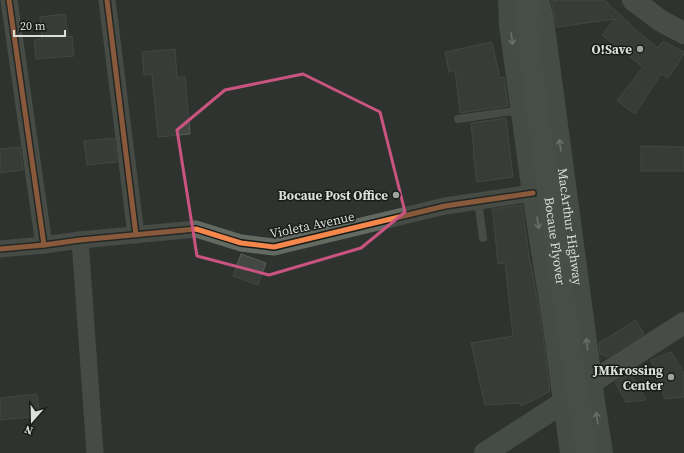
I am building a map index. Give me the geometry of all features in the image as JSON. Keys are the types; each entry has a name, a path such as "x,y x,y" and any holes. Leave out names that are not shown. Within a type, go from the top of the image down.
{"highway":[{"name":"Bocaue Flyover","path":"516,0 526,28"},
{"name":"Bocaue Flyover","path":"528,0 526,28 567,325 587,453"}],"main road":[{"path":"510,0 510,25 571,453"},
{"name":"MacArthur Highway","path":"538,0 543,20 602,453"},
{"path":"633,0 661,21 684,33"},
{"path":"592,382 684,323"},
{"path":"485,453 564,402"}],"street":[{"path":"9,0 44,245"},
{"path":"107,0 136,235"},
{"name":"Violeta Avenue","path":"0,249 196,229 242,243 274,246 445,206 533,194"},
{"path":"80,240 95,453"}],"lane":[{"path":"458,119 522,110"},
{"path":"478,201 483,238"}],"highlighted area":[{"path":"303,74 380,112 405,212 361,248 269,275 197,256 177,130 225,90"}],"building":[{"path":"605,0 630,23 629,24 658,48 663,41 684,52 668,78 661,74 635,114 617,101 643,67 602,35 615,19 557,27 551,1"},
{"path":"65,14 68,37 72,36 74,56 36,59 34,40 42,39 40,17"},
{"path":"492,42 500,78 504,77 508,106 460,113 455,70 449,72 445,52"},
{"path":"175,49 177,77 185,77 190,134 158,137 152,74 144,75 142,52"},
{"path":"506,118 513,177 477,182 471,123"},
{"path":"114,138 117,162 87,165 84,141"},
{"path":"641,146 684,147 684,171 641,171"},
{"path":"20,147 23,170 0,173 0,149"},
{"path":"522,205 530,263 542,329 550,391 521,406 521,403 485,405 471,343 513,336 505,263 498,264 492,209"},
{"path":"241,254 266,263 258,285 233,276"},
{"path":"636,320 644,334 608,357 600,354 599,343"},
{"path":"671,352 684,373 684,397 665,399 651,360"},
{"path":"631,374 646,400 626,402 615,382"},
{"path":"37,394 40,416 0,420 0,398"}],"cycle path":[{"path":"9,0 44,245"},
{"path":"107,0 136,235"},
{"path":"0,249 196,229 241,243 274,247 445,206 533,193"}],"place":[{"name":"O!Save","path":"640,49"},
{"name":"Bocaue Post Office","path":"396,195"},
{"name":"JMKrossing Center","path":"671,377"}]}
